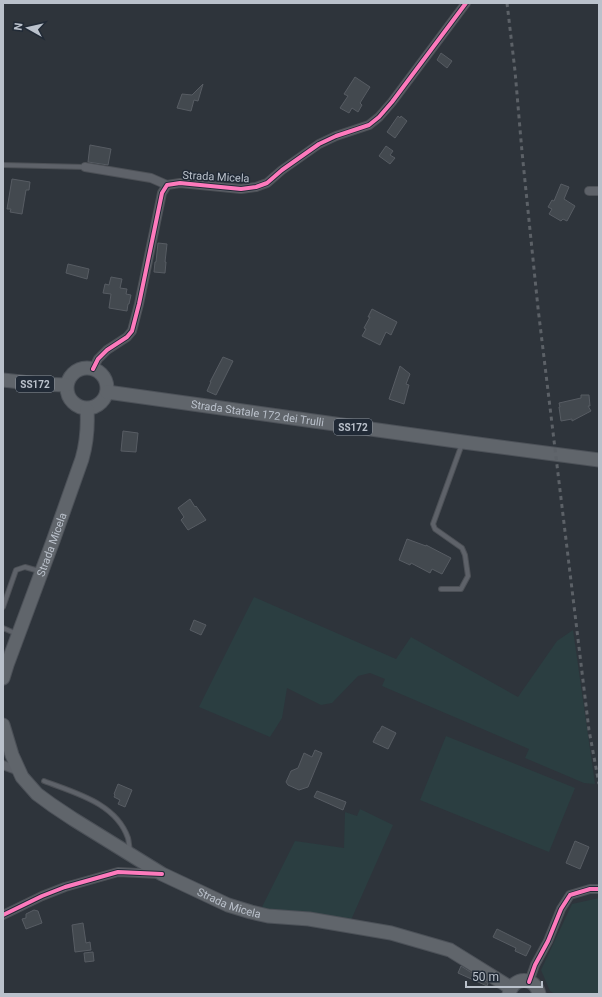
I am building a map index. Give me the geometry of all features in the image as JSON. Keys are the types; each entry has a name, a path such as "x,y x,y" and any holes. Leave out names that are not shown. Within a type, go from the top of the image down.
{"main road":[{"name":"SS172","path":"87,409 75,406 71,402 66,391 66,385 73,373 79,369 93,368"},
{"path":"87,409 94,408 100,404 107,392 106,380 93,368"},
{"name":"SS172","path":"3,380 66,385"},
{"name":"Strada Statale 172 dei Trulli","path":"107,392 599,460"},
{"name":"Strada Micela","path":"3,678 84,452 88,431 87,409"},
{"name":"Strada Micela","path":"3,725 19,771 22,777 37,794 162,874 228,905 251,912 268,916 309,919 391,933 450,950 510,991"},
{"path":"510,991 514,985 521,981 529,982 536,987 539,994"}],"street":[{"name":"Strada Micela","path":"85,167 151,178 168,184 180,183 241,189 256,187 267,183 282,170 319,144 336,136 369,125 379,117 392,102 466,3"},
{"name":"Strada Micela","path":"93,368 98,359 106,350 127,337 132,331 162,193 168,184"},
{"path":"589,190 599,191"},
{"path":"3,765 19,771"},
{"path":"3,915 42,896 118,872 162,874"},
{"path":"529,982 534,965 548,941 561,910 570,895 590,889 599,890"}],"lane":[{"path":"3,165 85,167"},
{"path":"441,589 461,589 468,576 465,556 462,548 435,529 433,524 462,442"},
{"path":"3,607 16,570 25,567 42,572"},
{"path":"3,628 18,634"},
{"path":"44,781 92,800 107,809 120,823 128,838 131,855"}],"shaded area":[{"path":"254,597 396,659 411,637 518,697 557,641 573,630 595,784 584,783 525,758 529,749 382,686 385,679 370,673 358,676 332,703 321,705 287,688 282,718 270,737 199,707"},
{"path":"446,736 575,788 549,852 420,800"},
{"path":"360,809 393,825 351,920 261,909 295,841 344,848 345,812 357,816"},
{"path":"599,898 599,994 555,994 550,991 541,970 572,904"}],"building":[{"path":"441,53 452,61 447,68 437,60"},
{"path":"355,77 370,87 360,103 362,105 358,112 352,108 349,113 340,108 348,96 344,94"},
{"path":"203,84 198,101 194,100 191,111 177,108 182,94 192,95"},
{"path":"398,116 400,118 401,116 407,121 395,138 387,132"},
{"path":"90,145 111,149 108,165 88,162"},
{"path":"386,146 393,151 390,155 395,158 390,164 379,156"},
{"path":"12,179 30,182 29,190 26,190 22,214 10,212 11,209 7,209"},
{"path":"561,184 569,187 564,199 575,206 567,221 563,219 561,221 549,214 552,209 548,207 552,200 554,201"},
{"path":"158,243 167,244 165,273 154,272"},
{"path":"68,264 89,269 87,279 66,273"},
{"path":"111,277 122,279 120,288 127,289 126,294 131,295 127,311 109,308 111,294 103,293 105,284 109,285"},
{"path":"372,309 397,322 391,335 386,332 380,345 362,336 366,329 364,328 370,317 368,317"},
{"path":"223,357 233,361 216,395 207,391"},
{"path":"400,366 410,374 406,384 409,385 404,404 389,399"},
{"path":"581,395 589,395 590,406 588,406 591,411 572,421 572,419 561,421 559,403 581,398"},
{"path":"123,431 138,433 136,452 121,451"},
{"path":"190,499 206,520 188,530 181,520 184,517 178,508"},
{"path":"407,539 426,545 451,558 442,574 432,569 430,573 411,563 410,565 399,560"},
{"path":"194,620 206,625 201,635 190,630"},
{"path":"382,726 396,733 388,749 373,742"},
{"path":"315,750 322,753 308,787 299,790 288,785 286,782 291,771 298,768 304,753 312,757"},
{"path":"118,784 132,790 125,807 118,804 120,800 114,797"},
{"path":"317,791 346,802 343,810 314,797"},
{"path":"575,841 589,847 580,869 566,863"},
{"path":"34,910 38,911 42,923 26,929 22,919 26,918 26,914"},
{"path":"83,923 86,943 90,942 91,950 75,952 72,925"},
{"path":"497,929 531,946 526,956 515,951 516,948 493,937"},
{"path":"93,952 94,961 85,962 84,953"},
{"path":"461,966 488,983 487,986 458,973"}],"railway":[{"path":"507,3 538,308 589,730 599,784"}],"cycle path":[{"path":"93,369 98,359 107,350 127,337 132,331 162,193 167,185 180,183 241,189 256,187 267,183 282,170 319,144 336,136 369,125 379,117 392,102 466,3"},
{"path":"3,915 42,896 65,887 118,872 162,874"},
{"path":"529,982 535,965 548,941 561,909 570,895 590,889 599,889"}]}
